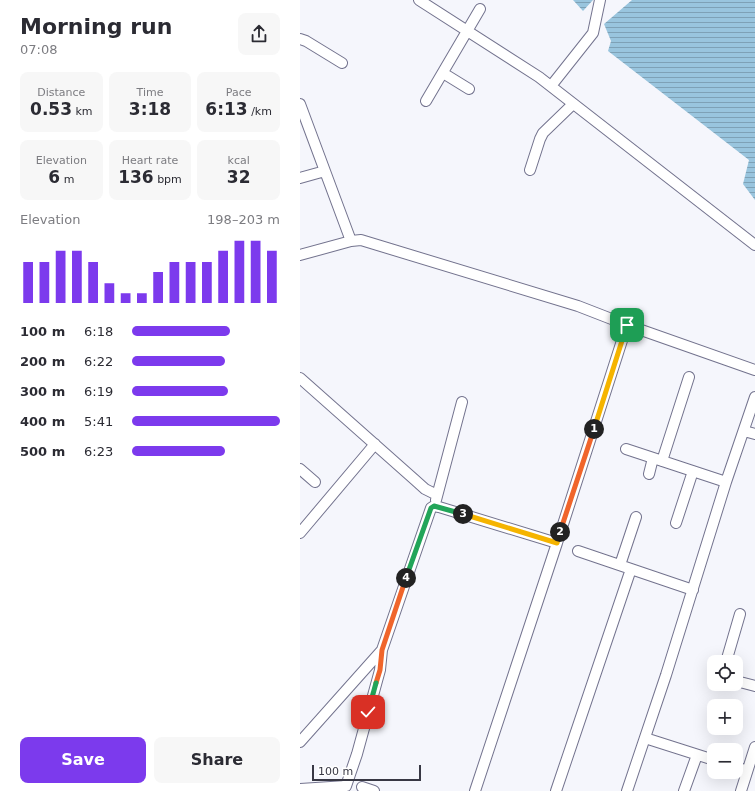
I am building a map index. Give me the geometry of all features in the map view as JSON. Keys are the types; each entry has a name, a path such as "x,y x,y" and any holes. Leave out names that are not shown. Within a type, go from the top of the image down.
{"lane":[{"path":"419,0 551,86 755,245"},
{"path":"551,86 593,33 600,0"},
{"path":"426,101 468,32 480,9"},
{"path":"300,39 306,41 342,63"},
{"path":"443,73 469,89"},
{"path":"300,104 351,240"},
{"path":"530,170 543,133 573,104"},
{"path":"300,178 325,171"},
{"path":"300,255 351,240 361,240 578,306 627,325 755,370"},
{"path":"475,791 627,325"},
{"path":"649,474 657,459 689,377"},
{"path":"300,378 426,488 437,495"},
{"path":"627,791 693,590 726,482 755,397"},
{"path":"300,790 346,788 380,670 382,650 430,510 434,506 462,402"},
{"path":"744,431 755,434"},
{"path":"300,533 375,444"},
{"path":"626,449 726,482"},
{"path":"300,469 315,482"},
{"path":"676,523 693,471"},
{"path":"434,506 557,543"},
{"path":"620,565 636,517"},
{"path":"578,551 693,590"},
{"path":"556,791 631,569"},
{"path":"728,655 740,614"},
{"path":"300,742 382,650"},
{"path":"743,683 755,686"},
{"path":"645,738 707,758"},
{"path":"740,791 755,747"},
{"path":"684,791 697,754"},
{"path":"743,770 747,771"},
{"path":"362,787 374,791"}],"water":[{"path":"573,0 593,0 583,11"},
{"path":"632,0 755,0 755,200 743,184 749,160 608,51 611,41 604,24"}],"route":[{"path":"368,712 380,670 382,650 431,508 434,506 439,507 557,543 627,325"}]}
